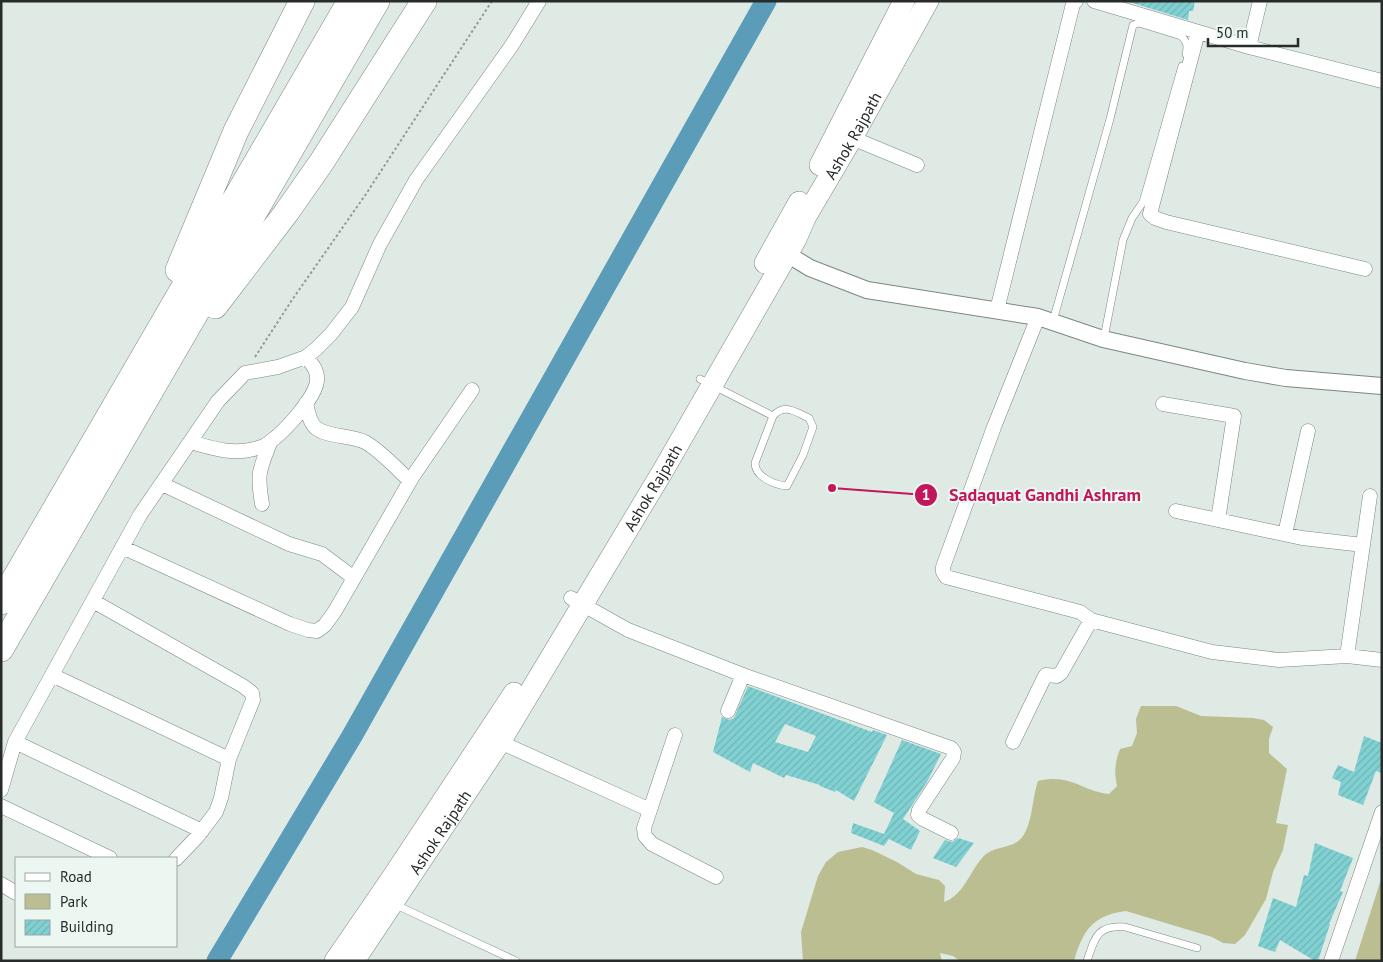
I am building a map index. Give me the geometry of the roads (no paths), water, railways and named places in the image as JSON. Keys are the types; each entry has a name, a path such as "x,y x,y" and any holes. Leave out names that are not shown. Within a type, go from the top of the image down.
{"highway":[{"path":"143,356 236,131 302,1"},
{"path":"1,602 350,1"},
{"path":"1,649 377,1"},
{"path":"151,392 286,213 321,163 424,1"}],"main road":[{"name":"Ashok Rajpath","path":"354,961 393,904 577,601 706,382 780,250 904,1"},
{"name":"Ashok Rajpath","path":"780,250 796,238 805,218 928,1"},
{"name":"Ashok Rajpath","path":"335,961 394,875 494,737"}],"street":[{"path":"1,790 14,742 140,515 218,401 245,373 278,367 306,357 331,334 352,307 380,244 416,180 512,45 539,1"},
{"path":"997,310 1073,4 1076,1"},
{"path":"1094,1 1249,47 1382,81"},
{"path":"1249,47 1260,1"},
{"path":"1198,32 1150,214 1166,222 1365,269"},
{"path":"852,138 917,165"},
{"path":"780,250 810,268 868,290 1045,319 1103,339 1245,371 1286,378 1382,386"},
{"path":"1045,319 994,428 943,568 946,577 1080,612 1091,620 1212,652 1279,660 1346,656 1382,660"},
{"path":"190,442 230,453 254,449 270,443 284,431 313,394 317,381 316,368 306,357"},
{"path":"122,547 290,624 317,631 325,625 410,481 472,390"},
{"path":"306,403 309,417 317,429 352,437 364,442 410,481"},
{"path":"1163,404 1234,416 1218,520"},
{"path":"1285,534 1308,431"},
{"path":"262,504 258,472 270,443"},
{"path":"162,484 289,544 322,554 354,578"},
{"path":"1346,656 1370,496"},
{"path":"1176,511 1302,538 1363,546"},
{"path":"93,601 249,691 253,700 228,759 221,798 216,812 202,831 178,857"},
{"path":"577,601 628,630 742,675 951,748 954,752 953,758 919,810 918,815 923,820 951,833"},
{"path":"1013,742 1044,678 1048,675 1060,675 1091,620"},
{"path":"52,674 228,759"},
{"path":"728,712 742,675"},
{"path":"675,735 644,832 647,840 716,876"},
{"path":"494,737 650,810"},
{"path":"14,742 202,831"},
{"path":"1,806 108,857"},
{"path":"1331,961 1378,833 1382,812"},
{"path":"1,884 15,892"}],"lane":[{"path":"1045,319 1110,119 1133,25 1139,23 1181,36 1186,40 1187,48 1142,202 1132,218 1124,240 1103,339"},
{"path":"706,382 773,416"},
{"path":"785,408 809,418 812,422 813,427 803,455 787,486 781,486 768,480 758,474 755,469 755,463 773,416 779,410 785,408"},
{"path":"393,904 516,961"},
{"path":"1087,961 1098,934 1102,930 1115,926 1125,927 1197,948"}],"waterway":[{"path":"217,961 352,736 766,1"}],"place":[{"name":"Sadaquat Gandhi Ashram","path":"832,488"}]}
